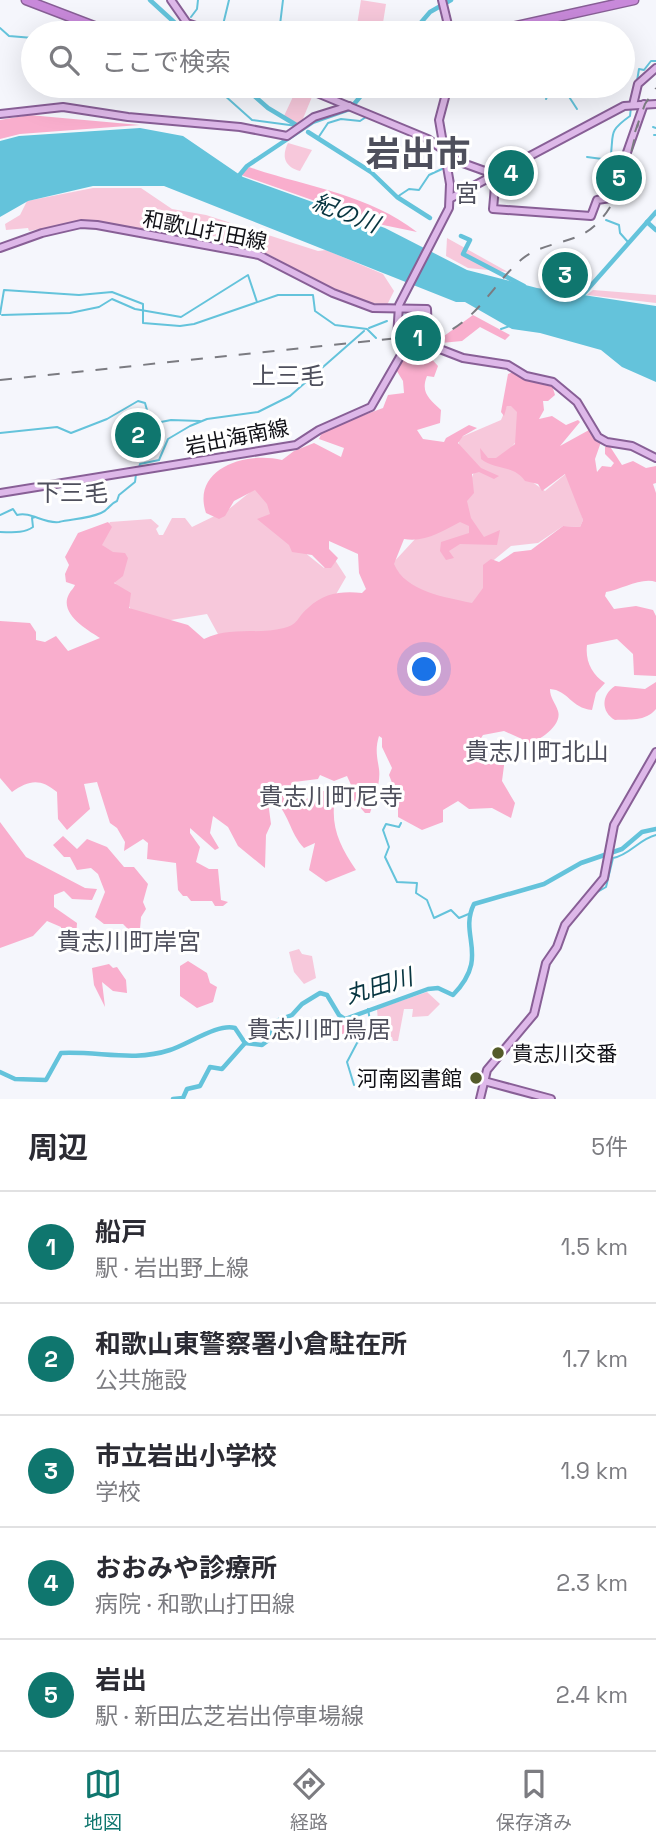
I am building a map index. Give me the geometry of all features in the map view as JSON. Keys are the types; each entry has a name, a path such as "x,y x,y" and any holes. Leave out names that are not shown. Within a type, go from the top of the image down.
{"highway":[{"path":"26,0 81,21"},
{"path":"33,0 87,21"},
{"path":"539,21 634,0"},
{"path":"550,21 645,0"}],"main road":[{"path":"171,0 186,21"},
{"path":"635,97 638,84 656,68"},
{"path":"329,98 440,143"},
{"path":"445,98 439,115 440,143 448,155 497,176"},
{"path":"446,98 442,116 452,207 400,307 398,340 401,355 432,346 463,358 508,365 526,376 553,383 577,402 602,440 632,446 656,458"},
{"path":"633,105 635,98"},
{"path":"497,176 493,209 591,216 597,200 611,198 644,104"},
{"path":"452,197 497,176 624,106 656,104"},
{"path":"0,114 62,107 128,117 240,127 287,136 314,117 351,107"},
{"name":"和歌山打田線","path":"0,248 32,235 81,224 259,255 348,299 377,309 427,309 428,332"},
{"name":"岩出海南線","path":"0,493 296,445 319,430 371,407 401,355"},
{"path":"480,1099 490,1065 534,1014 547,961 573,912 604,878 617,818 656,752"},
{"path":"484,1081 551,1099"}],"shaded area":[{"path":"361,0 386,4 383,21 358,21"},
{"path":"292,98 312,98 302,121 298,124 284,116"},
{"path":"29,115 140,125 20,134 0,139 0,120"},
{"path":"288,143 312,150 300,171 286,161"},
{"path":"249,167 358,200 398,219 417,232 383,225 241,175"},
{"path":"93,188 141,188 172,209 206,215 318,251 326,250 383,274 394,291 387,305 364,302 330,288 268,254 86,220 29,231 28,228 6,230 5,224 20,215 27,201"},
{"path":"447,238 508,272 468,268 446,256"},
{"path":"593,290 656,295 656,303 587,295"},
{"path":"473,315 510,335 505,340 480,327 462,341 441,343 444,336"},
{"path":"433,348 429,356 438,366 434,377 427,376 425,391 441,410 440,423 417,430 423,439 444,442 446,438 469,425 477,428 463,436 458,443 481,468 499,476 494,479 479,472 472,474 474,493 467,501 471,518 484,537 500,530 497,545 460,544 449,551 454,558 446,560 440,551 441,542 469,533 469,526 460,522 426,538 404,539 394,564 400,573 407,581 427,592 472,603 483,588 483,565 491,559 499,562 514,552 531,550 563,526 580,527 583,520 565,474 542,491 538,484 525,481 516,472 481,459 480,448 488,458 496,458 515,444 517,412 507,406 504,416 501,412 508,374 513,372 526,380 552,385 555,395 548,401 543,401 544,410 539,419 552,416 566,425 578,420 580,422 560,446 589,430 601,442 595,459 597,472 602,466 611,467 614,463 605,454 605,447 609,445 622,465 633,461 646,468 656,466 656,483 653,484 656,493 656,582 638,582 606,592 605,596 614,609 636,606 653,610 656,616 656,676 634,675 633,654 617,639 587,645 590,667 605,683 596,693 592,710 579,706 561,692 550,689 558,717 553,728 541,738 523,744 522,739 504,731 483,735 476,746 483,761 505,758 502,781 515,803 511,818 492,808 469,809 458,801 443,810 443,822 422,830 398,817 398,798 389,775 392,768 379,736 379,780 370,813 365,813 352,798 352,787 347,776 334,781 320,775 318,779 294,782 291,790 304,801 318,790 336,793 334,815 337,834 356,870 326,882 309,870 315,843 304,848 277,801 270,794 267,794 271,824 266,835 265,868 238,846 228,827 213,816 210,833 219,848 215,850 190,828 190,833 200,847 196,862 209,869 218,869 221,900 228,902 223,906 215,906 212,901 191,901 187,896 183,896 178,890 176,863 147,859 148,843 143,839 124,851 125,842 117,828 110,823 97,782 84,784 90,809 67,830 58,819 57,792 51,787 34,782 12,792 0,778 0,621 30,623 36,632 36,640 45,642 56,636 68,651 100,638 76,621 68,608 69,594 75,585 66,582 65,574 69,565 65,557 78,533 108,522 112,527 102,545 113,552 125,553 128,558 123,576 114,583 131,593 129,608 188,625 204,639 224,633 284,628 292,625 314,603 327,596 347,592 362,593 366,589 359,573 358,554 329,541 329,549 338,558 331,568 325,568 312,555 292,552 289,545 257,519 270,514 267,504 255,490 234,501 225,516 219,519 206,513 204,497 207,484 214,474 225,466 253,458 282,460 294,451 314,443 341,457 344,448 319,439 323,430 383,408 388,395 404,393 403,381 395,368 398,363 410,353"},
{"path":"512,403 523,414 519,438 501,460 545,491 568,472 583,520 580,527 563,526 538,543 511,546 489,564 485,591 473,606 419,594 391,565 416,538 464,501 476,466 459,448 459,438 501,420 507,406"},
{"path":"254,489 265,491 284,536 324,568 335,560 346,577 331,603 358,740 209,648 296,636 305,614 289,629 219,636 207,614 159,622 133,613 112,578 102,545 102,535 110,522 151,519 159,526 156,529 159,535 163,535 172,518 185,518 192,527 229,509"},
{"path":"656,682 656,709 652,713 637,719 615,720 607,713 605,699 615,686 645,689"},
{"path":"0,822 26,857 85,888 97,889 92,900 72,899 64,891 54,895 54,907 77,923 76,938 67,942 62,939 61,927 47,921 33,936 0,948"},
{"path":"63,836 77,849 87,839 107,847 124,867 134,867 148,884 143,902 146,909 141,917 140,929 128,929 123,924 104,924 95,917 105,892 98,874 91,868 77,870 70,857 64,857 53,845"},
{"path":"299,949 302,954 312,956 316,978 304,984 294,972 289,952"},
{"path":"188,961 207,973 210,983 217,987 213,1002 197,1008 180,996 180,966"},
{"path":"109,964 113,968 117,967 126,980 127,993 113,991 102,982 105,1007 94,985 92,968"},
{"path":"427,992 440,1004 428,1016 412,1017 413,1009 404,1009 398,1041 379,1035 377,1009"},
{"path":"352,1019 363,1024 365,1033 357,1035 354,1030 336,1038 326,1033 342,1026 343,1020"}],"water":[{"path":"140,128 183,136 243,177 385,228 467,270 537,288 656,306 656,382 622,367 601,350 540,333 512,329 465,302 456,302 164,186 93,186 28,201 0,217 0,141 19,136"}],"waterway":[{"path":"150,0 173,21"},
{"path":"191,17 197,9 198,0"},
{"path":"224,21 229,0"},
{"path":"280,21 283,0"},
{"path":"422,21 430,12 451,0"},
{"path":"0,28 9,36 21,37"},
{"path":"637,81 639,69 644,70 651,61 656,61"},
{"path":"227,98 252,120 297,126"},
{"path":"257,98 298,126"},
{"path":"237,178 247,166 313,122 350,109 359,98"},
{"path":"570,98 577,109"},
{"path":"610,160 614,131 630,116 631,107"},
{"path":"318,138 328,123 341,119 360,121 366,117"},
{"path":"308,132 371,172 397,197 430,218"},
{"path":"587,157 610,160 605,192"},
{"path":"397,197 409,189 419,190 429,175 442,169"},
{"path":"580,298 656,212"},
{"path":"606,220 619,225 620,233 628,242"},
{"path":"647,222 656,230"},
{"path":"461,236 470,240 463,254 524,286"},
{"path":"2,315 70,313 99,307 112,299 135,309 181,317 248,275 257,302"},
{"path":"0,314 4,290 79,295 112,292 143,304 143,323 180,326 194,324 278,295 313,295 315,311 335,325 367,329 376,338"},
{"path":"403,316 416,312"},
{"path":"369,328 387,321"},
{"path":"501,329 510,326"},
{"path":"139,468 140,464 159,460 168,439 190,426 207,419 258,412 290,396 364,331"},
{"path":"0,433 57,427 71,433 107,419 138,401 145,403 151,424 171,420 200,421"},
{"path":"0,515 13,509 17,515 53,522 96,515 117,501 119,495 135,482 136,474"},
{"path":"0,532 25,531 33,527 32,518 35,517"},
{"path":"401,823 399,827 386,824 383,830 389,847 385,857 397,882 417,883 416,893 427,900 434,918 451,910 459,918 471,913"},
{"name":"丸田川","path":"0,1072 15,1079 46,1080 61,1053 130,1056 157,1053 228,1027 235,1028 245,1043 262,1045 270,1039 276,1021 292,1015 302,1004 320,993 327,995 339,1015 345,1019 428,989 438,988 453,995 470,969 472,947 469,926 474,904 544,884 581,863 622,849 642,832 656,829"},
{"path":"594,894 606,887 613,858 656,835"},
{"path":"354,1085 347,1062 357,1043 365,1038 364,1033 371,1027 368,1009"},
{"path":"173,1099 183,1098 187,1089 200,1086 210,1067 222,1069 245,1043"}],"railway":[{"path":"635,132 645,104 656,88"},
{"path":"0,380 445,333 477,309 522,259 536,251 581,235 605,215 626,170 638,124"}],"place":[{"name":"おおみや診療所","path":"511,173"},
{"name":"岩出","path":"619,178"},
{"name":"市立岩出小学校","path":"565,275"},
{"name":"船戸","path":"418,338"},
{"name":"和歌山東警察署小倉駐在所","path":"138,435"},
{"name":"貴志川交番","path":"498,1053"},
{"name":"河南図書館","path":"476,1078"}],"district":[{"name":"岩出市","path":"418,154"},
{"name":"宮","path":"467,193"},
{"name":"上三毛","path":"288,375"},
{"name":"下三毛","path":"72,492"},
{"name":"貴志川町北山","path":"537,751"},
{"name":"貴志川町尼寺","path":"331,796"},
{"name":"貴志川町岸宮","path":"129,941"},
{"name":"貴志川町鳥居","path":"319,1029"}],"water label":[{"name":"紀の川","path":"346,213"}]}
